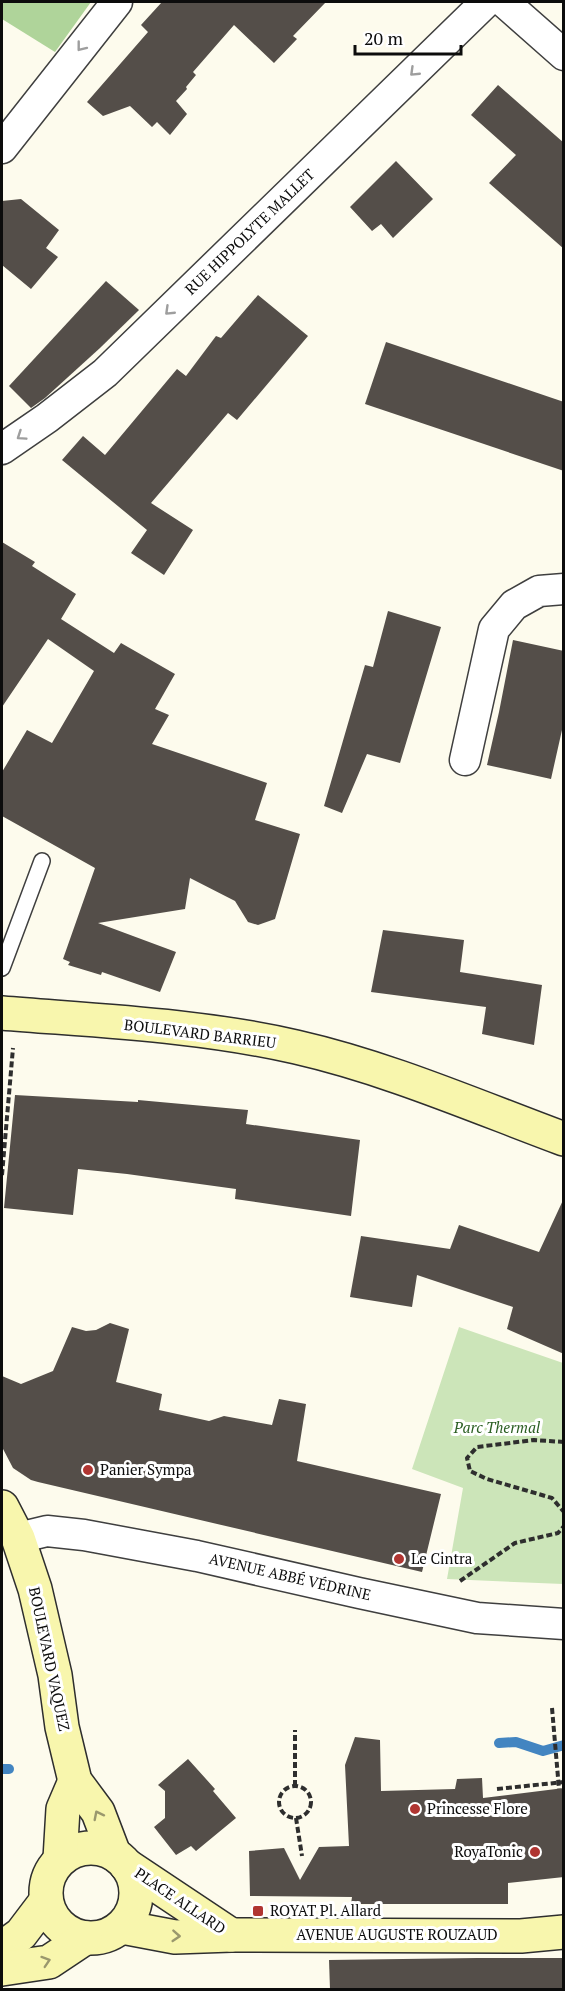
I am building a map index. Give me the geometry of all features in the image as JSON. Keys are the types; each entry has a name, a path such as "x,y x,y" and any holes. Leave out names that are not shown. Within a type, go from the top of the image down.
{"main road":[{"name":"BOULEVARD BARRIEU","path":"9,1014 174,1027 296,1047 352,1061 564,1139"},
{"name":"BOULEVARD VAQUEZ","path":"2,1507 18,1538 37,1598 75,1781"},
{"path":"75,1781 98,1812 120,1859 133,1875 136,1899 132,1914 122,1927 106,1936 85,1938 67,1932 54,1919 46,1901 48,1878 60,1859 63,1809 75,1781"},
{"path":"60,1859 75,1851 90,1848 120,1859"},
{"name":"PLACE ALLARD","path":"120,1859 231,1935"},
{"path":"2,1948 21,1934 46,1901"},
{"name":"PLACE ALLARD","path":"122,1927 175,1937 231,1935"},
{"name":"AVENUE AUGUSTE ROUZAUD","path":"231,1935 521,1936 564,1932"},
{"path":"2,1969 49,1962 85,1938"}],"street":[{"path":"2,148 117,2"},
{"name":"RUE HIPPOLYTE MALLET","path":"2,449 105,373 486,2"},
{"path":"504,2 564,55"},
{"path":"465,760 494,629 514,605 539,591 564,589"},
{"name":"AVENUE ABBÉ VÉDRINE","path":"18,1538 47,1531 84,1535 196,1556 477,1618 564,1624"}],"lane":[{"path":"2,968 42,861"}],"path":[{"path":"2,1175 9,1014"},
{"path":"564,1442 534,1440 477,1447 467,1458 470,1471 487,1479 552,1498 564,1512"},
{"path":"449,1612 460,1580 515,1543 558,1533 564,1526"},
{"path":"552,1708 558,1789"},
{"path":"295,1730 295,1786"},
{"path":"497,1789 564,1782"},
{"path":"295,1786 304,1789 309,1794 310,1804 306,1813 296,1818 282,1812 279,1800 282,1792 295,1786"},
{"path":"296,1818 302,1856"}],"green space":[{"path":"2,2 91,2 55,52 2,19"},
{"name":"Parc Thermal","path":"459,1327 563,1363 563,1584 447,1579 463,1488 412,1469"}],"building":[{"path":"162,2 326,2 293,36 297,39 274,63 234,25 193,72 196,75 176,101 187,114 170,135 157,122 152,127 130,106 103,116 87,102 148,32 141,25"},
{"path":"498,85 564,143 564,249 489,183 516,155 471,115"},
{"path":"396,161 433,199 393,238 381,224 372,231 350,207"},
{"path":"21,199 59,230 46,248 58,257 31,289 2,265 2,201"},
{"path":"106,281 139,310 45,398 31,408 9,386"},
{"path":"258,295 308,336 237,420 228,413 151,503 193,530 164,575 131,553 147,530 62,460 83,436 105,455 177,369 186,376 216,336 221,338"},
{"path":"386,342 564,402 564,471 365,404"},
{"path":"2,542 35,562 32,566 76,594 61,619 114,653 121,643 175,674 155,709 169,715 152,744 267,783 255,820 300,834 275,919 258,925 248,922 235,901 190,878 185,909 98,923 176,952 160,992 102,972 101,975 68,965 70,962 63,959 95,868 2,816 2,772 27,730 52,743 94,671 48,639 2,707"},
{"path":"388,611 441,627 400,763 367,754 342,813 324,806 365,665 373,667"},
{"path":"513,640 564,651 564,721 551,779 487,765"},
{"path":"383,930 464,940 460,972 542,985 534,1045 482,1034 486,1007 371,992"},
{"path":"15,1095 138,1102 138,1100 248,1110 246,1124 360,1140 351,1216 235,1199 236,1189 78,1169 73,1215 4,1208"},
{"path":"564,1198 564,1354 507,1329 513,1307 417,1275 412,1307 350,1297 361,1236 450,1249 459,1225 539,1252"},
{"path":"110,1323 129,1329 116,1382 162,1394 159,1410 209,1421 224,1416 272,1425 279,1399 306,1404 297,1461 441,1494 422,1572 38,1482 13,1468 2,1447 2,1376 21,1384 53,1371 72,1327 86,1331 96,1330"},
{"name":"Princesse Flore","path":"355,1737 380,1740 381,1791 455,1789 457,1779 482,1778 483,1798 564,1788 564,1877 508,1883 508,1904 351,1904 352,1897 250,1896 249,1851 284,1848 300,1880 319,1847 349,1846 345,1765"},
{"path":"188,1759 215,1789 213,1791 236,1818 196,1851 191,1846 176,1855 154,1827 165,1818 165,1791 158,1785"},
{"path":"564,1958 564,1988 330,1989 329,1960"}],"waterway":[{"path":"499,1743 516,1742 543,1751 564,1745"},
{"path":"2,1769 9,1769"}],"place":[{"name":"Panier Sympa","path":"88,1470"},
{"name":"Le Cintra","path":"399,1559"},
{"name":"Princesse Flore","path":"415,1809"},
{"name":"RoyaTonic","path":"535,1852"},
{"name":"ROYAT Pl. Allard","path":"258,1911"}]}
